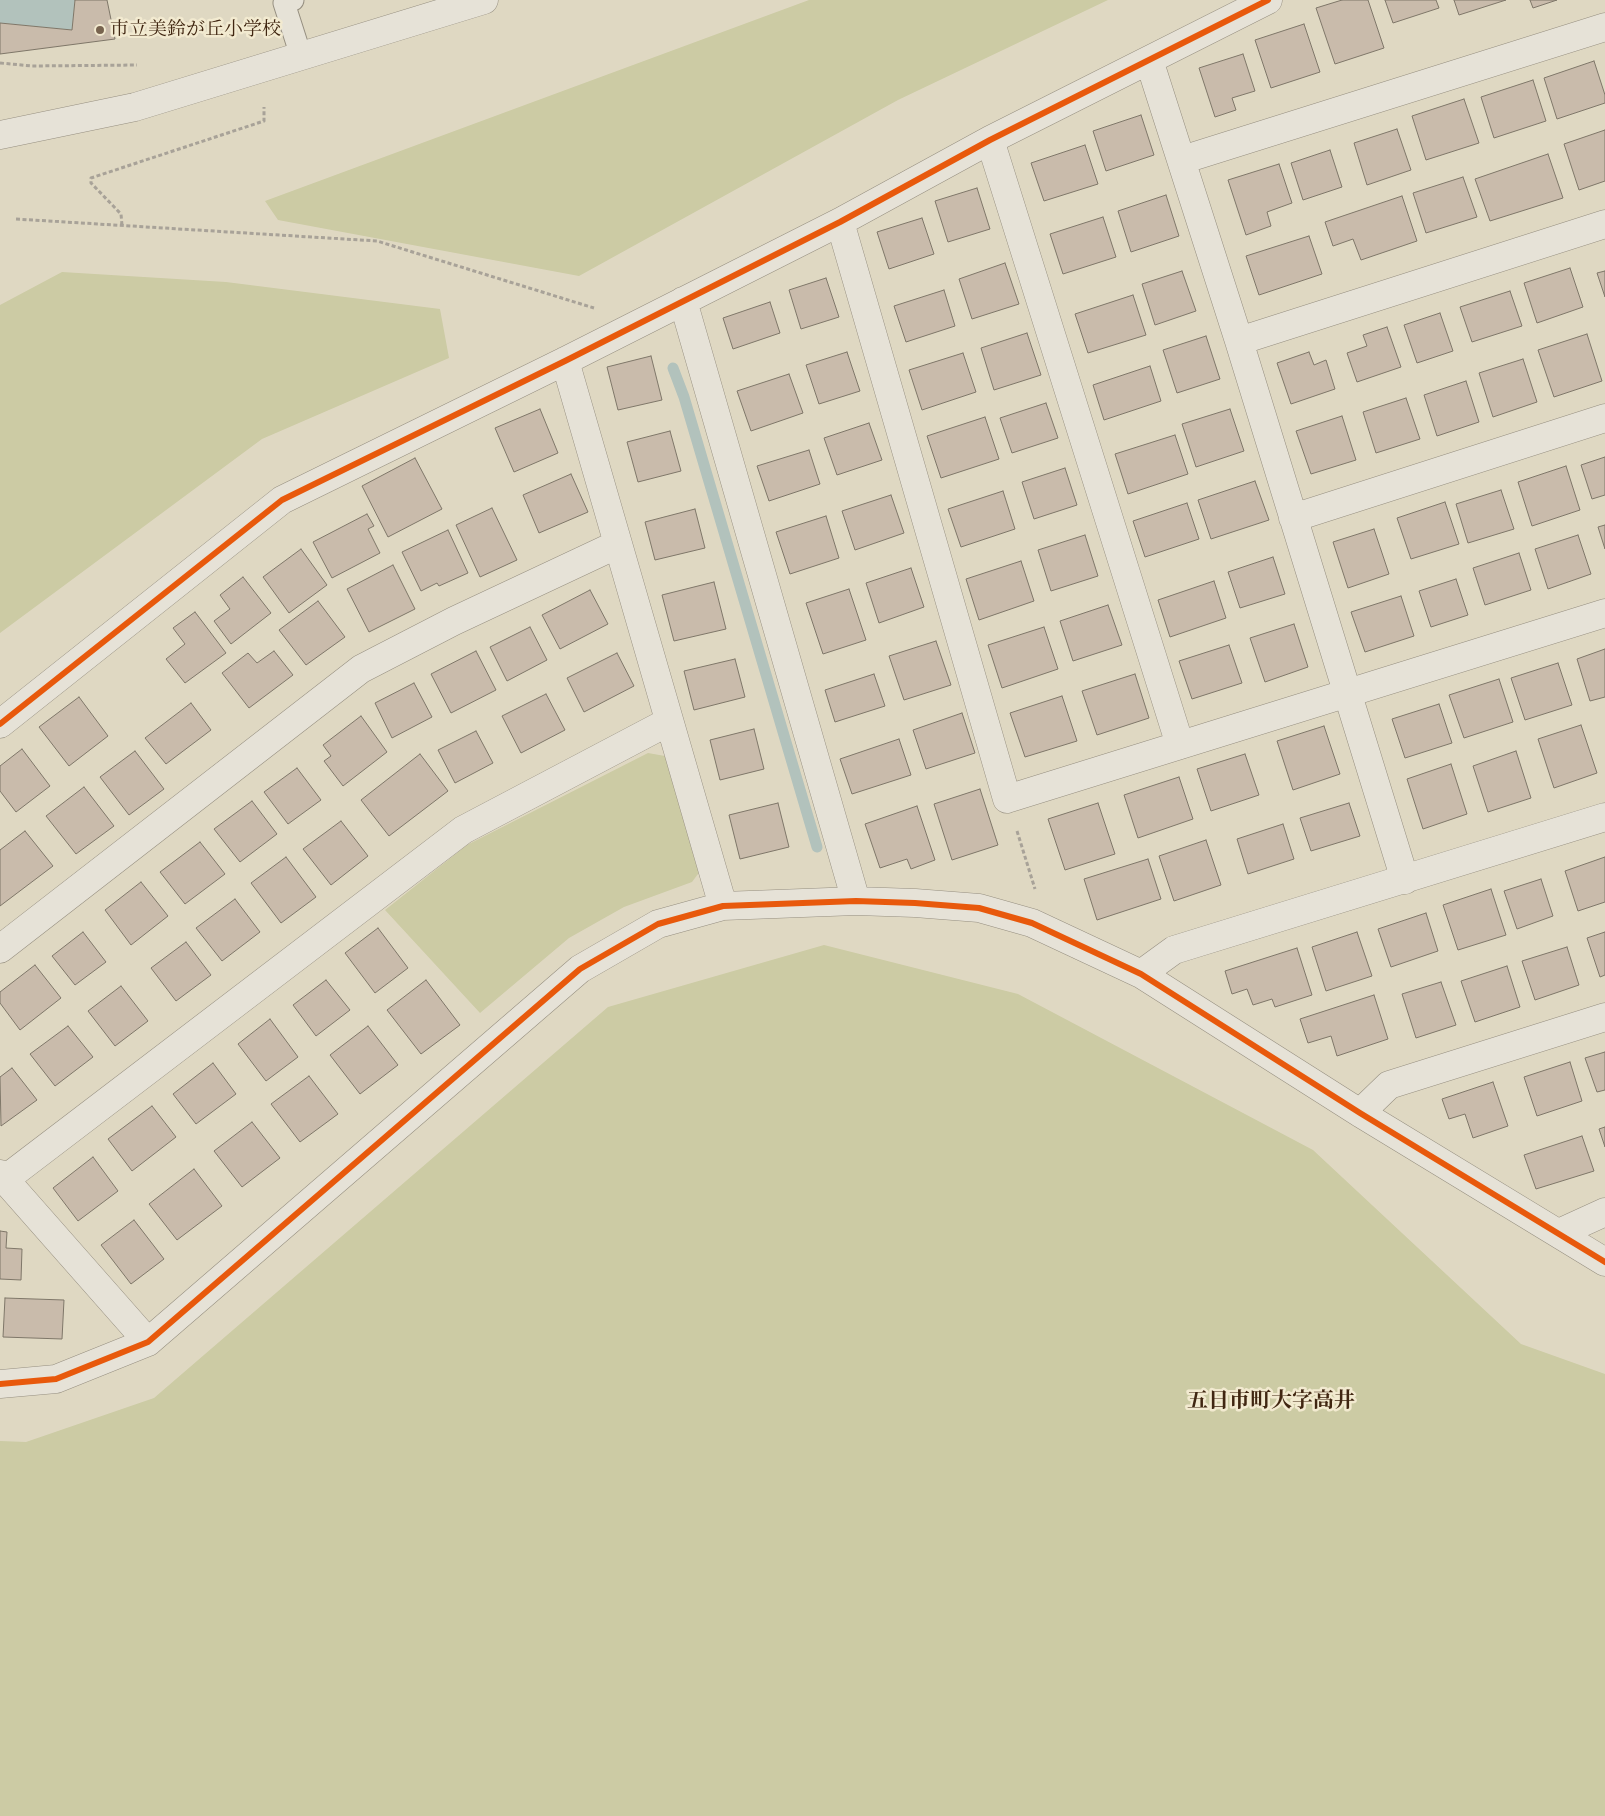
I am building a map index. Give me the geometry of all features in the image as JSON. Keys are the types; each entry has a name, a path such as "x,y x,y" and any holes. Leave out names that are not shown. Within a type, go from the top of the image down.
{"street":[{"path":"0,135 135,108 484,0"},
{"path":"0,724 282,500 683,302 840,222 990,140 1268,0"},
{"path":"1182,160 1605,27"},
{"path":"1148,60 1182,160 1239,341 1405,880"},
{"path":"990,140 1180,745"},
{"path":"840,222 1007,799 1348,695 1605,613"},
{"path":"1239,341 1605,224"},
{"path":"683,302 856,901"},
{"path":"565,361 668,722 723,906"},
{"path":"1293,518 1605,418"},
{"path":"0,949 361,669 454,621 618,544"},
{"path":"148,1342 2,1178 463,830 668,722"},
{"path":"1140,974 1174,950 1605,817"},
{"path":"0,1384 56,1379 148,1342 580,969 658,924 723,906 856,901 979,908 1032,923 1140,974 1360,1114 1605,1262"},
{"path":"1360,1114 1389,1084 1605,1017"},
{"path":"1558,1233 1605,1212"}],"lane":[{"path":"293,0 284,3 301,56"}],"path":[{"path":"0,63 32,66 137,65"},
{"path":"122,225 121,214 91,183 91,178 264,121 264,108"},
{"path":"16,219 378,241 606,312 629,328"},
{"path":"1007,799 1035,890"}],"green space":[{"path":"809,0 1108,0 898,100 579,276 278,220 265,201"},
{"path":"62,272 226,282 440,309 449,358 262,439 0,633 0,305"},
{"path":"648,753 665,756 704,866 692,882 624,907 569,938 480,1013 385,910 467,845"},
{"path":"824,945 1018,994 1313,1150 1521,1344 1605,1374 1605,1816 0,1816 0,1441 26,1442 154,1398 608,1007"}],"shaded area":[{"path":"0,0 75,0 72,30 0,23"}],"building":[{"path":"75,0 107,0 115,39 0,54 0,23 72,30"},
{"path":"1342,0 1368,0 1384,48 1335,64 1316,8"},
{"path":"1385,0 1436,0 1439,8 1393,23"},
{"path":"1454,0 1506,0 1459,15"},
{"path":"1530,0 1557,0 1533,8"},
{"path":"1304,24 1320,72 1271,88 1255,40"},
{"path":"1243,54 1255,91 1232,98 1236,110 1215,117 1199,68"},
{"path":"1594,61 1605,95 1605,103 1557,119 1544,78"},
{"path":"1533,80 1546,121 1494,138 1481,97"},
{"path":"1464,99 1479,143 1426,160 1412,116"},
{"path":"1141,115 1154,155 1106,171 1093,131"},
{"path":"1397,129 1411,170 1367,185 1354,143"},
{"path":"1605,130 1605,181 1579,190 1564,144"},
{"path":"1085,145 1098,184 1044,201 1031,163"},
{"path":"1330,150 1342,187 1303,200 1291,163"},
{"path":"1548,154 1563,198 1490,221 1475,179"},
{"path":"1279,164 1292,203 1267,212 1271,226 1246,235 1228,180"},
{"path":"1463,177 1477,217 1426,233 1413,193"},
{"path":"977,188 990,229 948,242 935,201"},
{"path":"1166,195 1179,236 1131,252 1118,211"},
{"path":"1402,196 1417,241 1361,260 1353,239 1333,246 1325,222"},
{"path":"1103,217 1116,257 1063,274 1050,234"},
{"path":"922,218 934,254 889,269 877,232"},
{"path":"1309,236 1322,274 1259,295 1246,256"},
{"path":"1005,263 1019,304 972,319 959,279"},
{"path":"1570,268 1583,307 1537,323 1524,283"},
{"path":"1182,271 1196,311 1155,325 1142,284"},
{"path":"1605,271 1605,297 1597,273"},
{"path":"826,278 839,317 801,329 789,290"},
{"path":"944,290 955,326 906,342 894,306"},
{"path":"1510,291 1522,326 1472,342 1460,307"},
{"path":"1133,295 1146,335 1088,353 1075,314"},
{"path":"770,302 780,333 733,349 723,318"},
{"path":"1440,313 1453,351 1417,363 1404,325"},
{"path":"1387,327 1401,367 1357,382 1347,353 1367,346 1363,335"},
{"path":"1027,333 1041,375 994,390 981,348"},
{"path":"1587,334 1602,381 1554,397 1538,350"},
{"path":"1206,336 1220,379 1177,393 1163,350"},
{"path":"847,352 860,391 819,404 806,365"},
{"path":"1309,352 1314,365 1326,360 1335,389 1291,404 1277,363"},
{"path":"963,353 976,392 922,410 909,370"},
{"path":"651,356 662,400 618,410 607,367"},
{"path":"1523,359 1537,402 1493,417 1479,373"},
{"path":"1150,366 1161,401 1104,420 1093,385"},
{"path":"789,374 803,413 751,431 737,391"},
{"path":"1466,381 1479,422 1437,436 1424,395"},
{"path":"1406,398 1420,439 1376,453 1363,412"},
{"path":"1046,403 1058,438 1012,453 1000,418"},
{"path":"540,409 558,453 514,472 495,428"},
{"path":"1230,409 1244,451 1196,467 1182,424"},
{"path":"1342,416 1356,460 1311,474 1296,431"},
{"path":"985,417 999,459 941,478 927,436"},
{"path":"869,423 882,460 837,475 824,438"},
{"path":"670,431 681,471 638,482 627,442"},
{"path":"1175,435 1188,474 1128,494 1115,454"},
{"path":"809,450 820,484 769,501 757,466"},
{"path":"1605,457 1605,495 1592,499 1581,465"},
{"path":"415,458 442,509 388,537 362,486"},
{"path":"1566,466 1580,510 1532,526 1518,482"},
{"path":"1065,468 1077,505 1034,519 1022,482"},
{"path":"571,474 588,512 539,533 523,495"},
{"path":"1255,481 1269,520 1211,539 1198,500"},
{"path":"1501,490 1514,529 1468,543 1456,504"},
{"path":"1003,491 1015,529 961,547 948,509"},
{"path":"891,495 904,533 855,550 842,511"},
{"path":"1445,502 1459,544 1411,559 1397,518"},
{"path":"1187,503 1199,539 1145,557 1133,521"},
{"path":"492,508 517,560 480,577 456,525"},
{"path":"695,509 705,548 655,560 645,522"},
{"path":"367,514 374,526 368,529 380,553 332,578 313,542"},
{"path":"826,516 839,558 790,574 776,532"},
{"path":"1605,525 1605,549 1598,527"},
{"path":"1374,529 1389,574 1348,588 1333,542"},
{"path":"448,530 468,573 439,586 437,583 421,591 402,552"},
{"path":"1085,535 1098,576 1051,591 1038,550"},
{"path":"1578,535 1591,574 1548,589 1535,549"},
{"path":"301,549 327,585 289,613 263,577"},
{"path":"1519,553 1531,590 1485,605 1473,568"},
{"path":"1273,557 1285,594 1240,608 1228,572"},
{"path":"1021,561 1034,601 979,620 966,579"},
{"path":"393,565 415,609 369,632 347,589"},
{"path":"911,568 924,607 879,623 866,583"},
{"path":"243,577 271,613 231,644 214,621 230,609 220,595"},
{"path":"1456,579 1468,615 1431,627 1419,591"},
{"path":"1214,581 1226,618 1170,637 1158,600"},
{"path":"714,582 726,629 674,641 662,595"},
{"path":"849,589 866,640 823,654 806,603"},
{"path":"590,590 608,624 560,649 542,615"},
{"path":"1401,596 1414,636 1365,652 1351,612"},
{"path":"318,601 345,637 306,665 279,630"},
{"path":"1108,605 1122,645 1073,661 1060,621"},
{"path":"195,612 226,653 185,683 166,659 185,644 173,628"},
{"path":"1294,624 1308,667 1265,682 1250,638"},
{"path":"530,627 547,660 507,681 490,647"},
{"path":"1044,627 1058,669 1002,688 988,645"},
{"path":"936,641 951,685 904,700 889,656"},
{"path":"1229,645 1242,683 1192,699 1179,661"},
{"path":"1605,649 1605,697 1590,701 1577,659"},
{"path":"274,651 293,675 249,708 222,673 248,653 257,663"},
{"path":"476,651 496,690 451,713 431,674"},
{"path":"617,653 634,686 584,712 567,678"},
{"path":"735,659 745,697 694,710 684,671"},
{"path":"1558,663 1572,705 1525,720 1511,678"},
{"path":"874,674 885,706 835,722 825,690"},
{"path":"1135,674 1149,718 1097,735 1082,691"},
{"path":"1499,679 1513,722 1464,738 1449,695"},
{"path":"414,683 432,717 392,738 375,703"},
{"path":"546,694 565,730 521,753 502,716"},
{"path":"1062,696 1077,741 1025,757 1010,713"},
{"path":"79,697 108,736 69,766 39,727"},
{"path":"191,703 211,730 166,764 145,738"},
{"path":"1439,704 1452,743 1405,758 1392,719"},
{"path":"962,713 975,753 926,769 913,730"},
{"path":"361,716 387,752 343,786 324,761 331,756 323,745"},
{"path":"1581,725 1597,773 1554,788 1538,739"},
{"path":"1324,726 1340,774 1293,790 1277,741"},
{"path":"754,729 764,769 720,780 710,740"},
{"path":"476,731 493,763 455,783 438,750"},
{"path":"899,739 911,775 852,794 840,759"},
{"path":"22,749 50,786 16,812 0,791 0,766"},
{"path":"135,751 164,789 129,815 100,777"},
{"path":"1516,751 1531,798 1488,812 1473,766"},
{"path":"420,754 448,791 389,836 361,800"},
{"path":"1245,754 1259,795 1211,811 1197,769"},
{"path":"1451,764 1467,814 1423,829 1407,779"},
{"path":"297,768 321,800 288,824 264,792"},
{"path":"1179,777 1193,819 1138,838 1124,795"},
{"path":"84,787 114,826 76,854 46,816"},
{"path":"980,789 998,845 952,860 934,804"},
{"path":"252,801 277,834 240,862 214,829"},
{"path":"778,803 789,847 740,859 729,815"},
{"path":"1098,803 1115,854 1065,870 1048,819"},
{"path":"1349,803 1360,836 1311,851 1300,818"},
{"path":"917,806 935,860 911,869 907,859 880,868 865,824"},
{"path":"341,821 368,856 331,885 303,849"},
{"path":"1283,824 1294,859 1248,874 1237,839"},
{"path":"25,831 53,866 0,906 0,850"},
{"path":"1206,840 1221,885 1174,901 1159,856"},
{"path":"200,842 225,874 185,904 160,872"},
{"path":"286,857 316,897 281,923 251,883"},
{"path":"1605,857 1605,902 1578,911 1565,871"},
{"path":"1148,859 1161,899 1097,920 1084,879"},
{"path":"1541,879 1553,916 1517,929 1504,891"},
{"path":"141,882 168,916 131,945 105,910"},
{"path":"1491,889 1506,935 1458,950 1443,905"},
{"path":"235,899 260,932 222,961 196,928"},
{"path":"1426,913 1438,951 1391,967 1378,929"},
{"path":"378,928 408,968 375,993 345,953"},
{"path":"83,932 106,962 75,985 52,956"},
{"path":"1357,932 1372,976 1326,991 1312,947"},
{"path":"1605,932 1605,975 1600,977 1587,938"},
{"path":"186,942 211,975 176,1001 151,968"},
{"path":"1567,947 1579,985 1535,1000 1522,961"},
{"path":"1297,948 1312,995 1275,1007 1272,999 1253,1005 1247,989 1232,994 1225,971"},
{"path":"35,965 61,998 20,1030 0,1003 0,992"},
{"path":"1507,966 1520,1007 1475,1022 1461,981"},
{"path":"326,980 350,1010 316,1036 293,1005"},
{"path":"426,980 460,1025 421,1054 387,1010"},
{"path":"1441,982 1456,1025 1416,1038 1402,994"},
{"path":"121,986 148,1021 115,1046 88,1011"},
{"path":"1374,995 1388,1039 1337,1056 1331,1036 1308,1043 1300,1019"},
{"path":"270,1019 298,1057 266,1081 238,1044"},
{"path":"68,1026 93,1057 55,1086 30,1054"},
{"path":"368,1026 398,1065 360,1094 330,1055"},
{"path":"1605,1052 1605,1090 1597,1092 1585,1058"},
{"path":"1570,1062 1582,1101 1537,1116 1524,1077"},
{"path":"213,1063 236,1094 196,1124 173,1094"},
{"path":"12,1068 37,1100 1,1126 0,1077"},
{"path":"309,1076 338,1114 300,1142 271,1104"},
{"path":"1493,1082 1508,1126 1473,1138 1465,1114 1449,1119 1442,1099"},
{"path":"152,1106 176,1137 132,1171 108,1139"},
{"path":"252,1122 280,1158 242,1187 214,1151"},
{"path":"1605,1127 1605,1147 1599,1129"},
{"path":"1582,1136 1594,1171 1536,1189 1524,1155"},
{"path":"93,1157 118,1191 78,1221 53,1188"},
{"path":"194,1169 222,1206 177,1240 149,1204"},
{"path":"134,1220 164,1259 131,1284 101,1245"},
{"path":"0,1231 7,1232 6,1248 22,1249 21,1280 0,1279"},
{"path":"5,1298 64,1300 62,1339 3,1337"}],"waterway":[{"path":"673,368 684,397 817,847"}],"cycle path":[{"path":"0,724 282,500 565,361 840,222 990,140 1268,0"},
{"path":"0,1384 56,1379 148,1342 580,969 658,924 723,906 856,901 915,903 979,908 1032,923 1141,974 1360,1113 1605,1262"}],"place":[{"name":"市立美鈴が丘小学校","path":"100,30"}],"district":[{"name":"五日市町大字高井","path":"1271,1401"}]}
